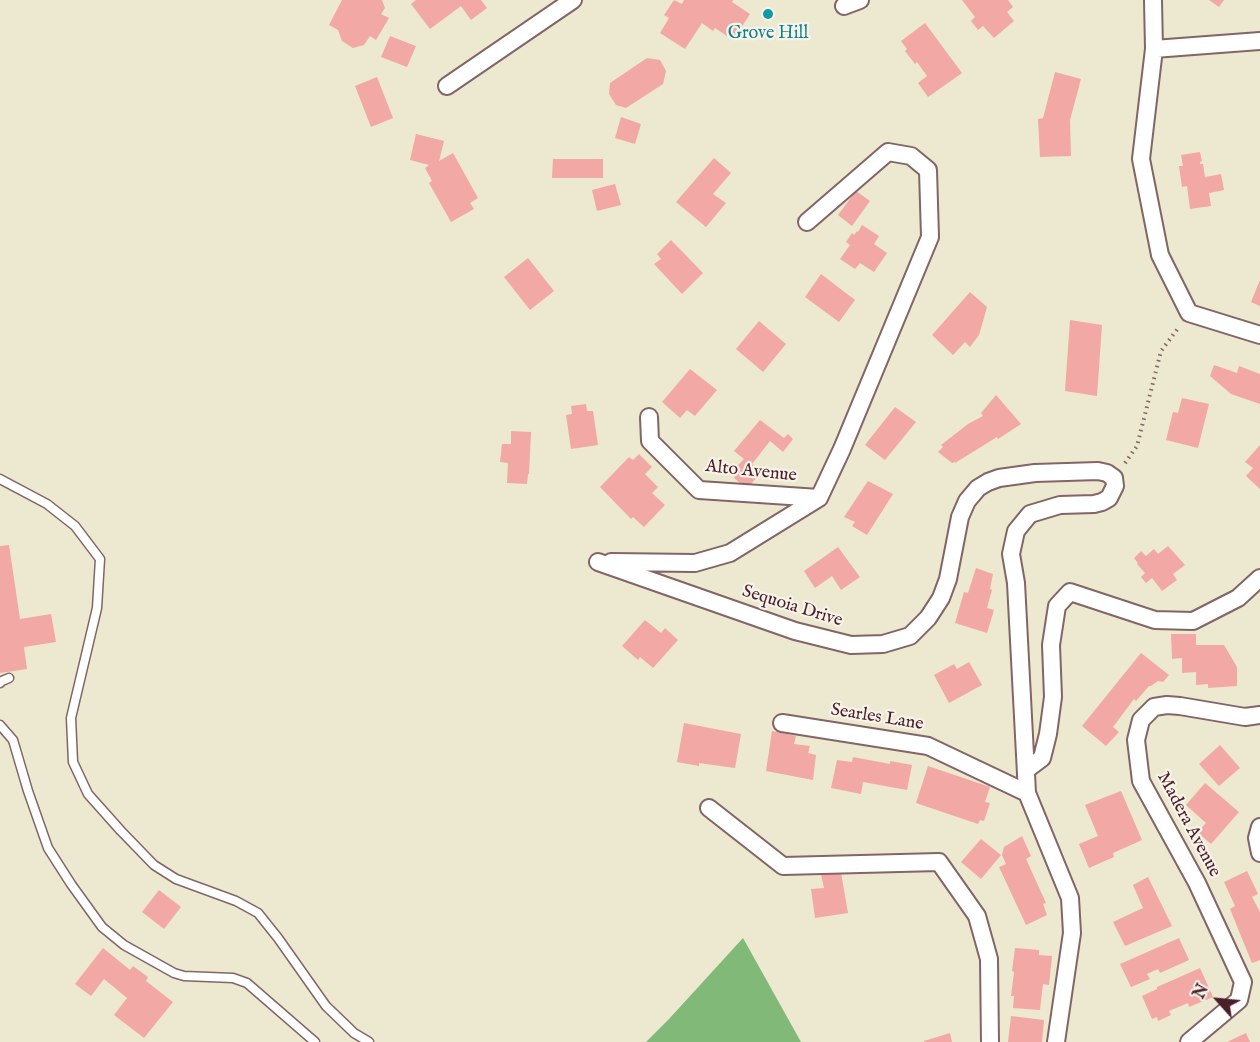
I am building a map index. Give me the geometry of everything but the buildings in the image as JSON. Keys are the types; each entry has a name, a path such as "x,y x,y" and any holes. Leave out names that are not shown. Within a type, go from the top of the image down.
{"street":[{"path":"447,86 573,0"},
{"path":"844,6 860,0"},
{"path":"1153,0 1155,49 1141,159 1160,255 1190,313 1260,335"},
{"path":"1155,49 1260,41"},
{"path":"807,222 888,152 910,156 928,170 930,237 842,449 819,498"},
{"name":"Alto Avenue","path":"649,417 650,441 699,490 819,498"},
{"name":"Sequoia Drive","path":"819,498 730,553 694,562 598,562 795,631 851,645 883,644 910,636 928,618 941,598 948,579 960,517 967,501 978,489 999,478 1035,473 1098,471 1107,472 1114,478"},
{"path":"1056,1042 1072,933 1070,898 1027,793 1016,583 1011,554 1016,531 1030,514 1060,505 1102,502 1109,498 1116,486 1114,478"},
{"path":"1026,770 1042,758 1048,734 1053,697 1051,645 1057,606 1070,592 1155,620 1193,621 1238,598 1260,578"},
{"name":"Madera Avenue","path":"1189,1042 1239,1000 1243,982 1197,883 1141,781 1136,740 1141,720 1154,707 1180,706 1245,717 1260,715"},
{"name":"Searles Lane","path":"782,723 928,746 1027,793"},
{"path":"709,808 783,866 939,862 977,916 989,959 990,1042"},
{"path":"1260,827 1257,838 1260,853"}],"lane":[{"path":"0,479 47,504 75,526 100,559 97,608 71,718 73,762 88,794 154,865 176,879 236,901 258,913 326,1006 354,1033 369,1042"},
{"path":"0,684 9,678"},
{"path":"0,725 13,741 48,848 102,927 124,945 174,973 184,976 232,978 247,983 315,1042"}],"path":[{"path":"1114,478 1137,446 1161,351 1190,313"}],"green space":[{"path":"743,938 801,1042 646,1042 669,1019"}],"place":[{"name":"Grove Hill","path":"768,14"}]}
